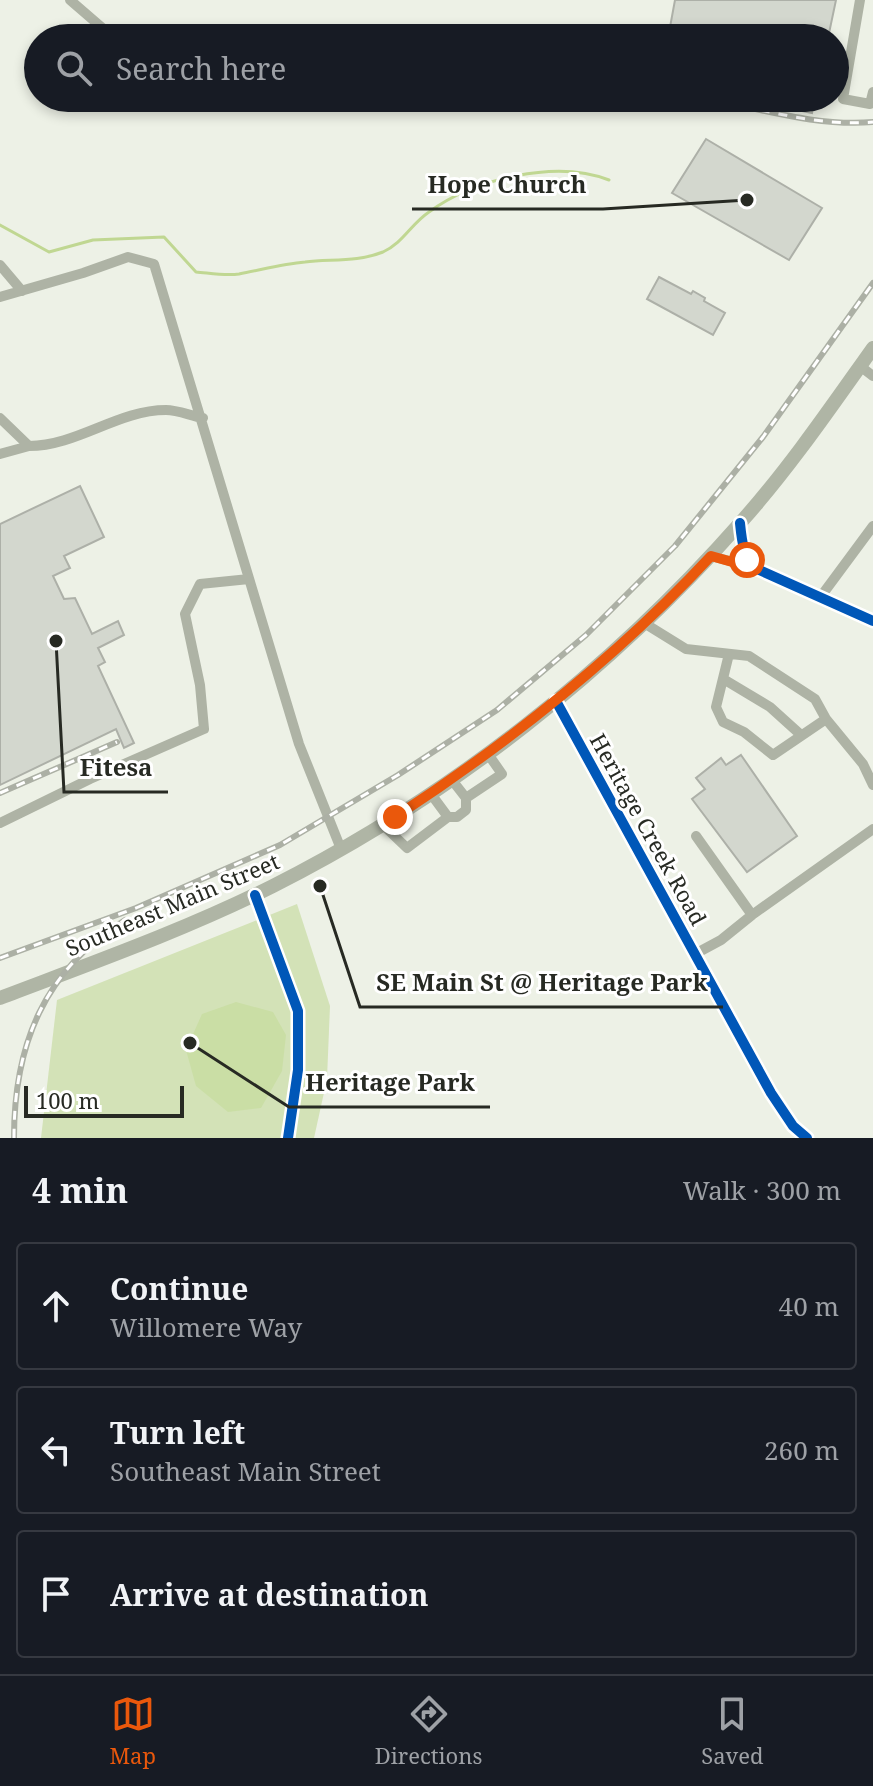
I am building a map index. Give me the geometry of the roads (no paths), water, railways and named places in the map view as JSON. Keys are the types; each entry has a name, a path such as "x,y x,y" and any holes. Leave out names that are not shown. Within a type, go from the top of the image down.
{"main road":[{"name":"Southeast Main Street","path":"0,998 171,932 255,895 383,825 488,754 556,701 644,623 711,556 806,442 873,348"}],"street":[{"path":"70,0 98,24"},
{"path":"849,64 860,0"},
{"path":"849,100 870,104 873,92"},
{"path":"0,297 128,257 154,264 299,744 341,849"},
{"path":"0,265 22,291"},
{"path":"860,366 873,376"},
{"path":"0,454 29,446 48,446 136,414 169,410 203,418"},
{"path":"0,418 29,446"},
{"path":"740,523 747,560 757,569"},
{"path":"819,599 873,526"},
{"path":"711,556 757,569 873,621"},
{"path":"0,823 204,729 200,685 185,614 200,584 249,579"},
{"path":"644,623 686,649 749,656 815,699 826,719 863,764 873,785"},
{"path":"729,654 716,707 723,722 744,732 773,755 826,719"},
{"path":"725,680 770,707 801,735"},
{"name":"Heritage Creek Road","path":"556,701 771,1093 793,1126 807,1138"},
{"path":"466,798 502,774 488,754"},
{"path":"383,825 407,848 448,817 457,817 466,810 466,798 452,780"},
{"path":"431,794 448,817"},
{"path":"695,954 721,940 873,829"},
{"path":"696,836 752,915"},
{"path":"255,895 298,1011 298,1070 288,1138"}],"waterway":[{"path":"0,225 49,252 93,240 164,237 196,272 234,275 296,263 345,260 383,252 447,200 492,182 541,172 588,174 609,180"}],"railway":[{"path":"769,112 811,120 873,122"},
{"path":"0,958 136,908 280,845 398,775 497,710 586,635 675,546 763,437 873,283"},
{"path":"0,793 117,742"},
{"path":"14,1138 20,1072 39,1013 54,986 73,962 125,920"}],"place":[{"name":"Hope Church","path":"747,200"},
{"name":"Fitesa","path":"56,641"},
{"name":"SE Main St @ Heritage Park","path":"320,886"},
{"name":"Heritage Park","path":"190,1043"}]}
